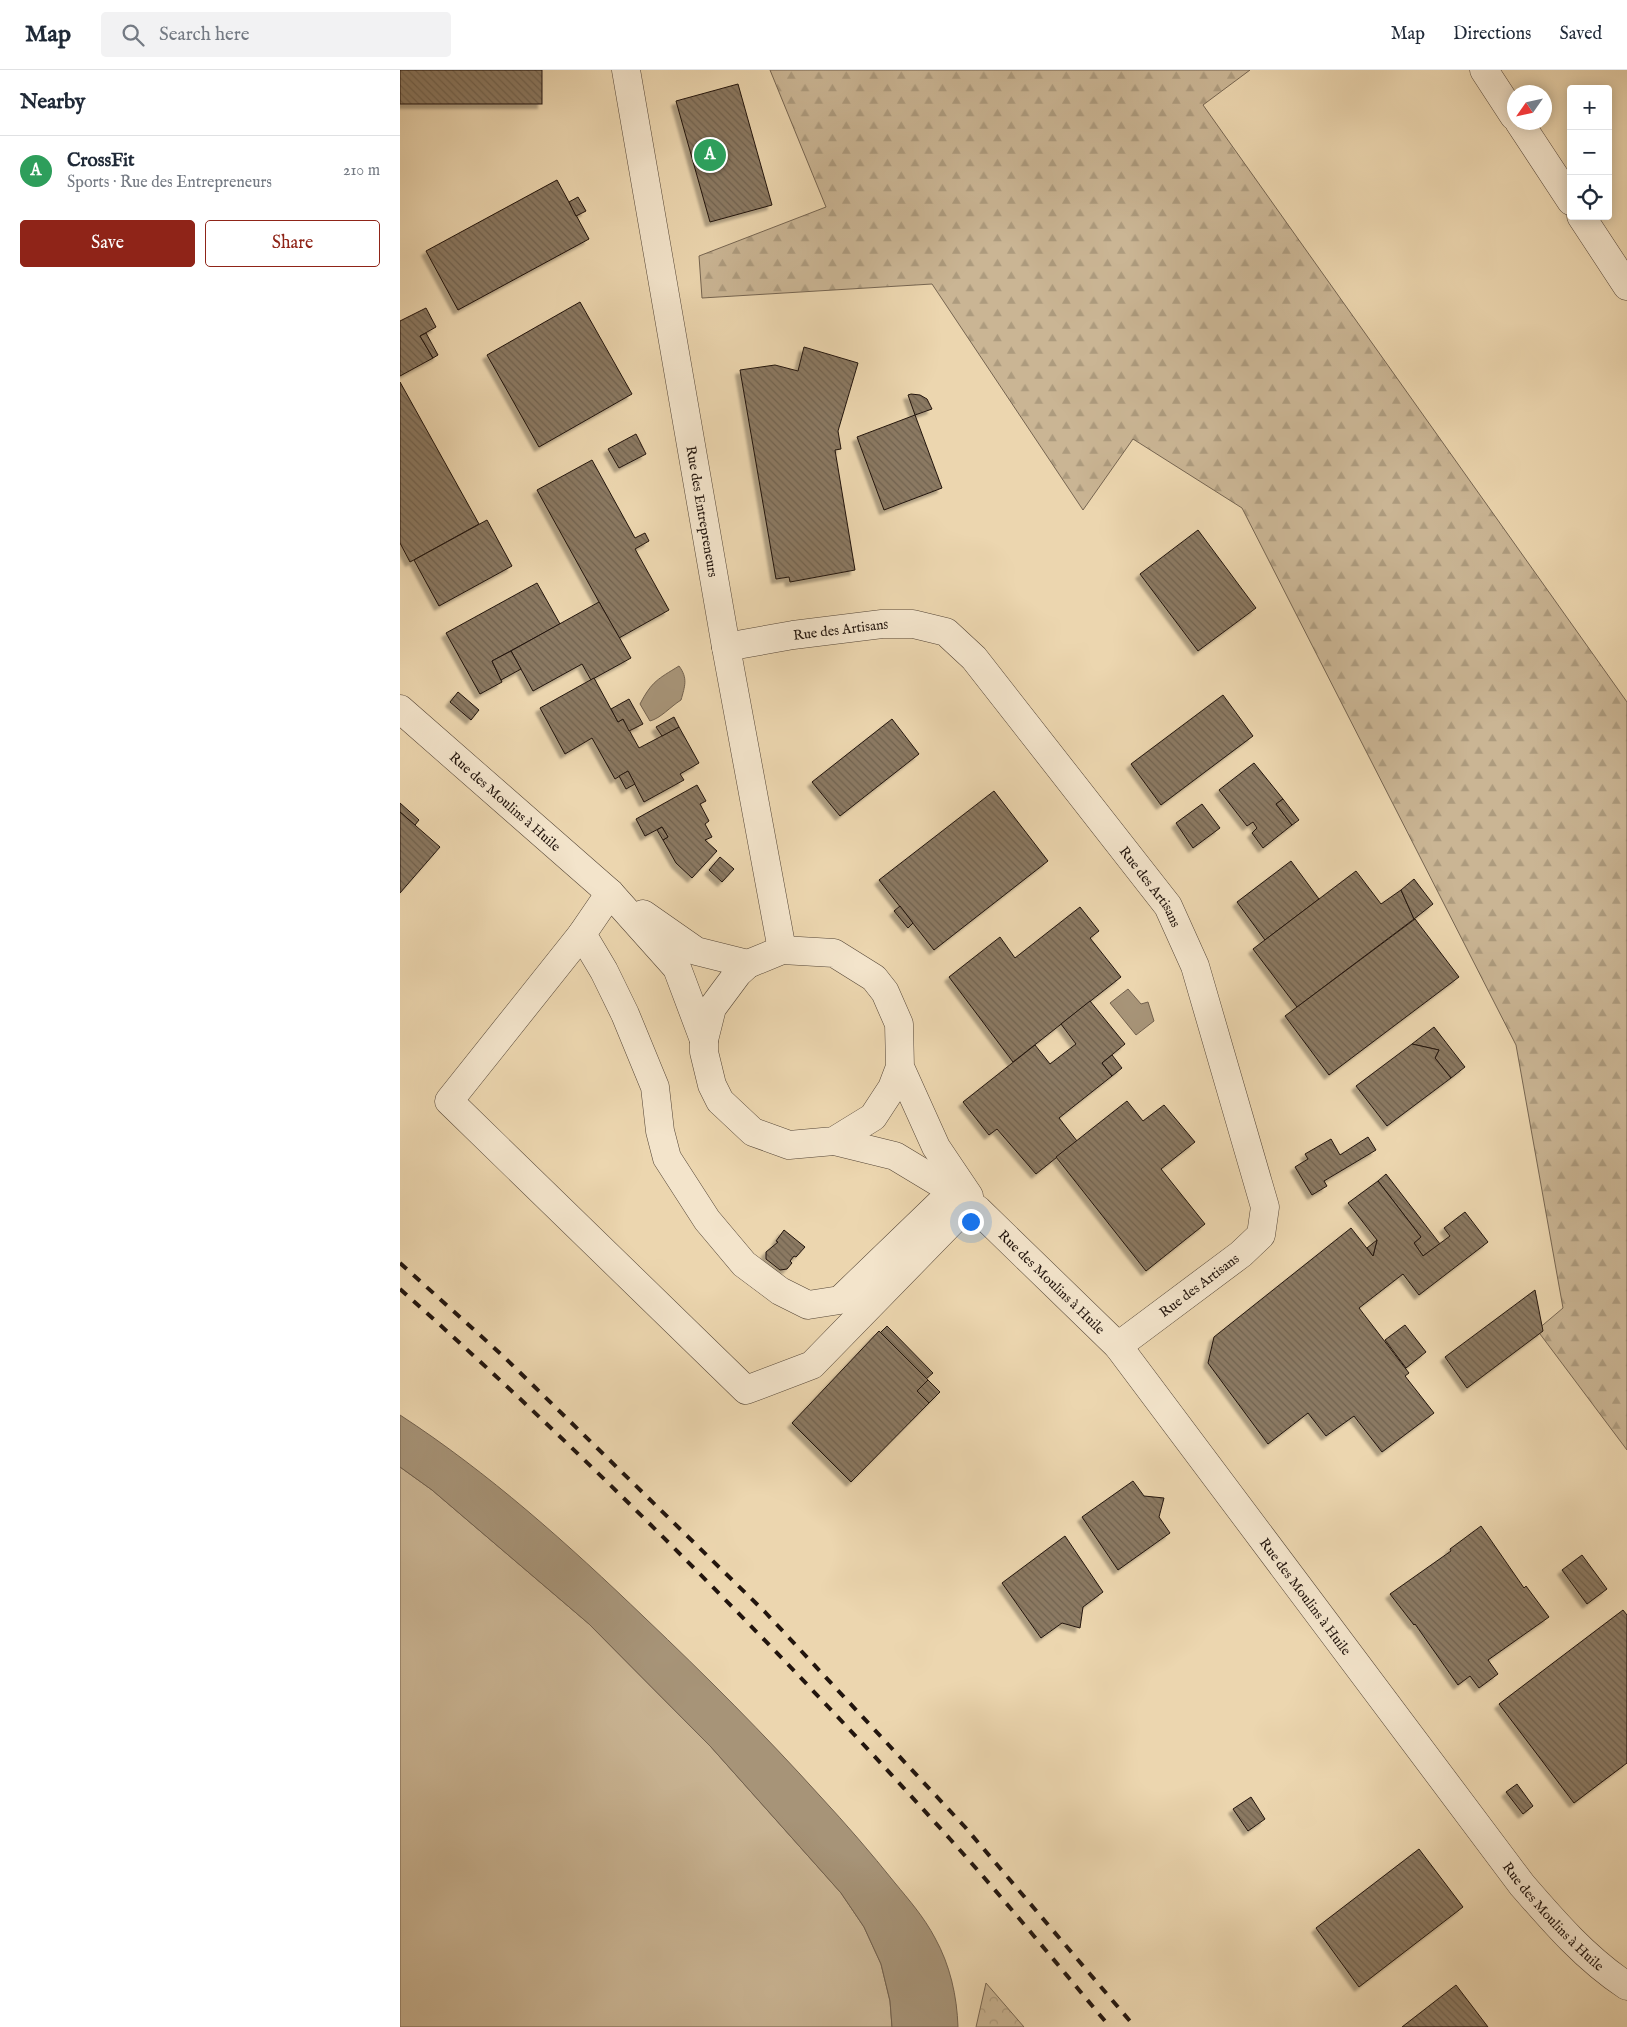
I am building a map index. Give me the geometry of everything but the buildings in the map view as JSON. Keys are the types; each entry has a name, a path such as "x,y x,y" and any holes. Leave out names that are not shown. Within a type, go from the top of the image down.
{"street":[{"name":"Rue des Entrepreneurs","path":"626,70 726,647 782,950"},
{"path":"1484,70 1507,105"},
{"path":"1524,130 1567,195"},
{"path":"1584,220 1627,286"},
{"name":"Rue des Artisans","path":"726,647 793,635 882,624 912,624 946,632 974,658 1168,906 1195,966 1265,1207 1260,1235 1241,1254 1118,1346"},
{"name":"Rue des Moulins à Huile","path":"400,709 610,893 677,968 704,1040"},
{"path":"610,893 582,934 449,1101 746,1390 812,1365 967,1201"},
{"name":"Rue des Moulins à Huile","path":"610,893 696,951 748,964"},
{"path":"582,934 604,971 655,1087 660,1131 667,1158 706,1220 744,1264 780,1292 808,1305 840,1300 967,1201"},
{"path":"782,950 834,953 874,978 885,992 899,1024 900,1067 892,1088 873,1116 834,1141 789,1145 753,1132 720,1101 712,1085 704,1052 704,1040 712,1008 738,973 748,964 782,950"},
{"name":"Rue des Moulins à Huile","path":"900,1067 936,1147 967,1201"},
{"name":"Rue des Moulins à Huile","path":"834,1141 895,1156 967,1201 1118,1346 1522,1885 1559,1928 1602,1970 1627,1986"}],"green space":[{"path":"770,70 1250,70 1203,105 1627,702 1627,1450 1537,1330 1563,1308 1516,1045 1242,508 1133,439 1083,510 932,284 702,298 699,256 826,207"},
{"path":"400,1467 432,1490 589,1624 711,1747 841,1893 864,1927 881,1964 890,2001 892,2027 400,2027"},
{"path":"986,1983 1024,2027 976,2027"}],"shaded area":[{"path":"679,666 684,674 685,682 681,700 662,715 650,721 640,704 656,681"},
{"path":"1128,989 1141,1004 1148,1002 1154,1021 1136,1035 1110,1003"},
{"path":"400,1415 433,1437 496,1485 587,1563 712,1683 830,1807 906,1896 931,1930 949,1970 956,2004 958,2027 892,2027 890,2001 881,1964 864,1927 841,1893 711,1747 589,1624 432,1490 400,1467"}],"railway":[{"path":"400,1263 502,1355 765,1612 965,1827 1135,2027"},
{"path":"400,1289 543,1420 613,1488 818,1696 950,1839 1110,2027"}],"place":[{"name":"CrossFit","path":"710,155"}]}
